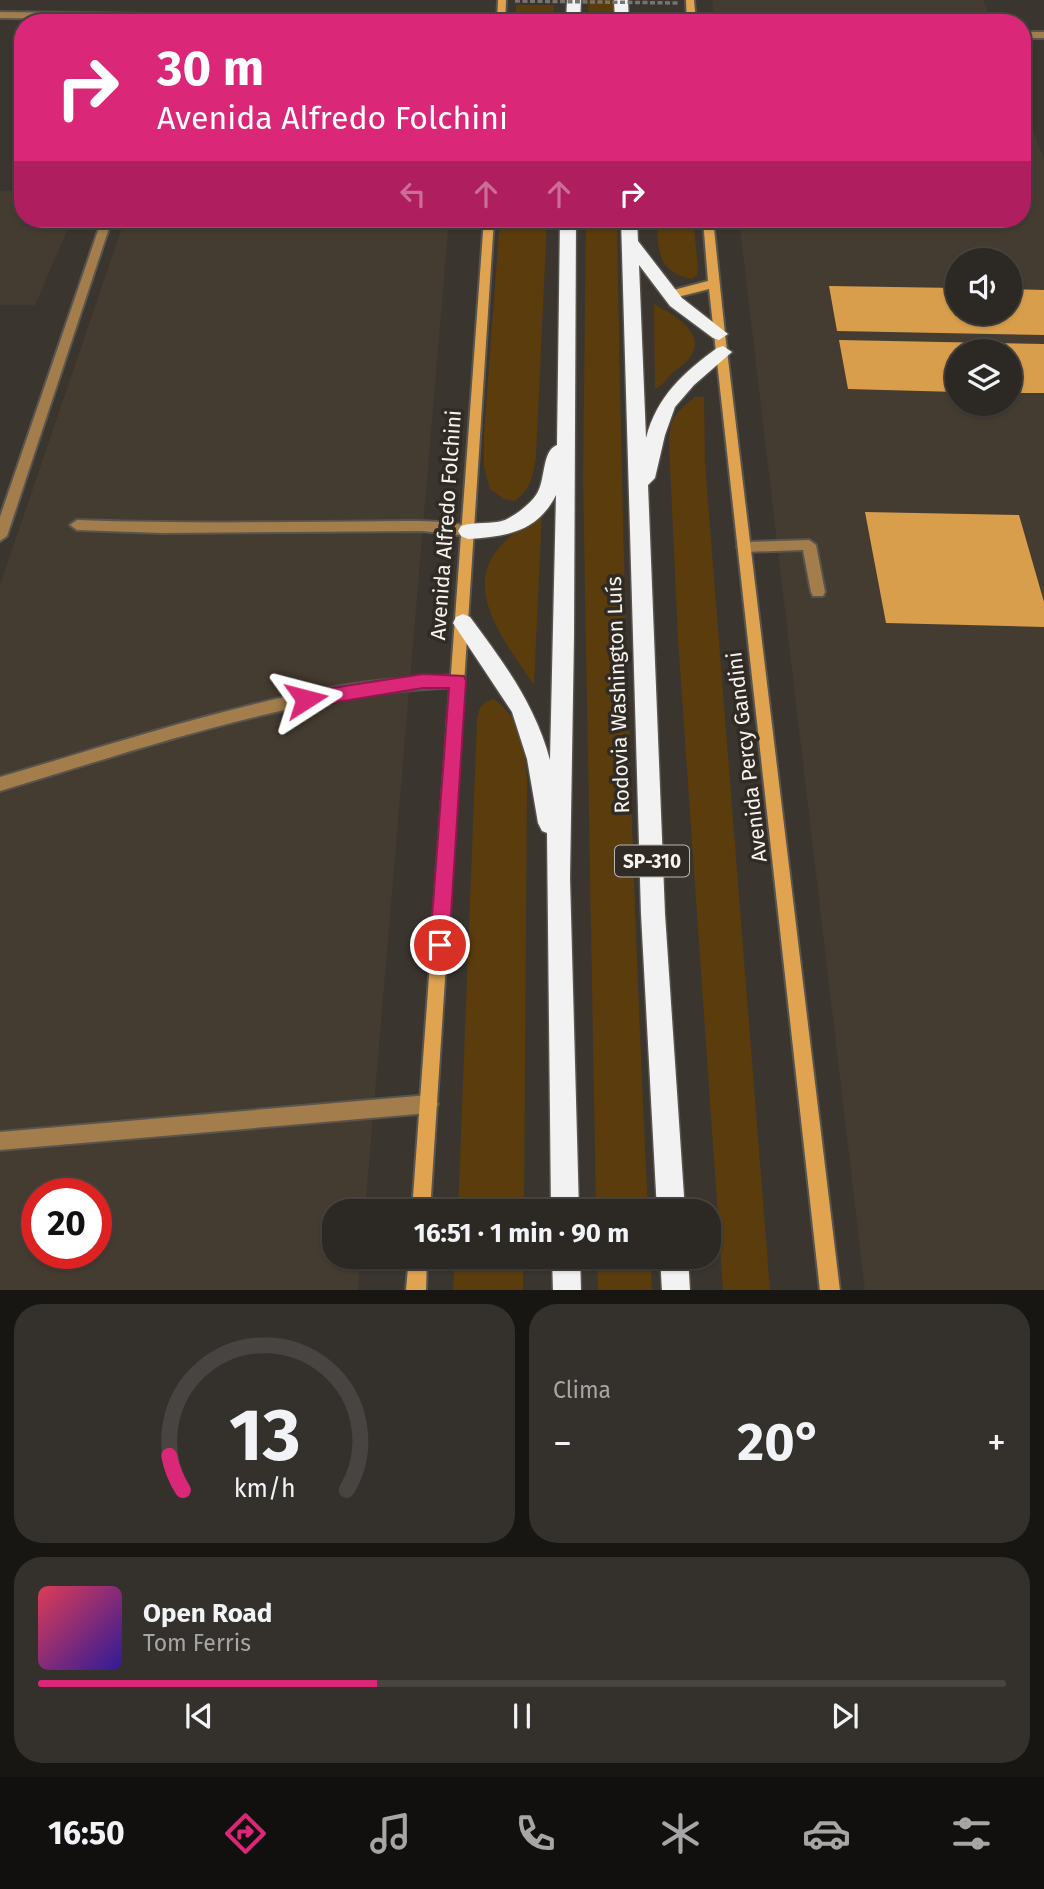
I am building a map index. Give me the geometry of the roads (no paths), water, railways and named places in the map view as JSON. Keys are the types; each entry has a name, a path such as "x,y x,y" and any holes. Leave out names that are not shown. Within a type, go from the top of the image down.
{"highway":[{"path":"565,1199 558,878 568,228"},
{"name":"Rodovia Washington Luís","path":"629,228 653,914 670,1199"},
{"path":"629,242 670,295 721,343 667,402 659,420 640,511"},
{"path":"468,531 508,528 542,501 550,487 567,416"},
{"path":"463,623 505,682 527,720 541,769 558,878"},
{"path":"566,1269 566,1290"},
{"path":"675,1269 676,1290"}],"main road":[{"name":"Avenida Alfredo Folchini","path":"422,1199 488,228"},
{"name":"Avenida Percy Gandini","path":"709,228 830,1290"},
{"path":"670,295 713,284"},
{"path":"416,1290 417,1269"}],"street":[{"path":"1,530 104,228"},
{"path":"77,525 162,528 422,526 468,531"},
{"path":"744,547 809,545 818,592"},
{"path":"0,784 282,703 423,681 458,681"},
{"path":"0,1141 429,1104"}]}
